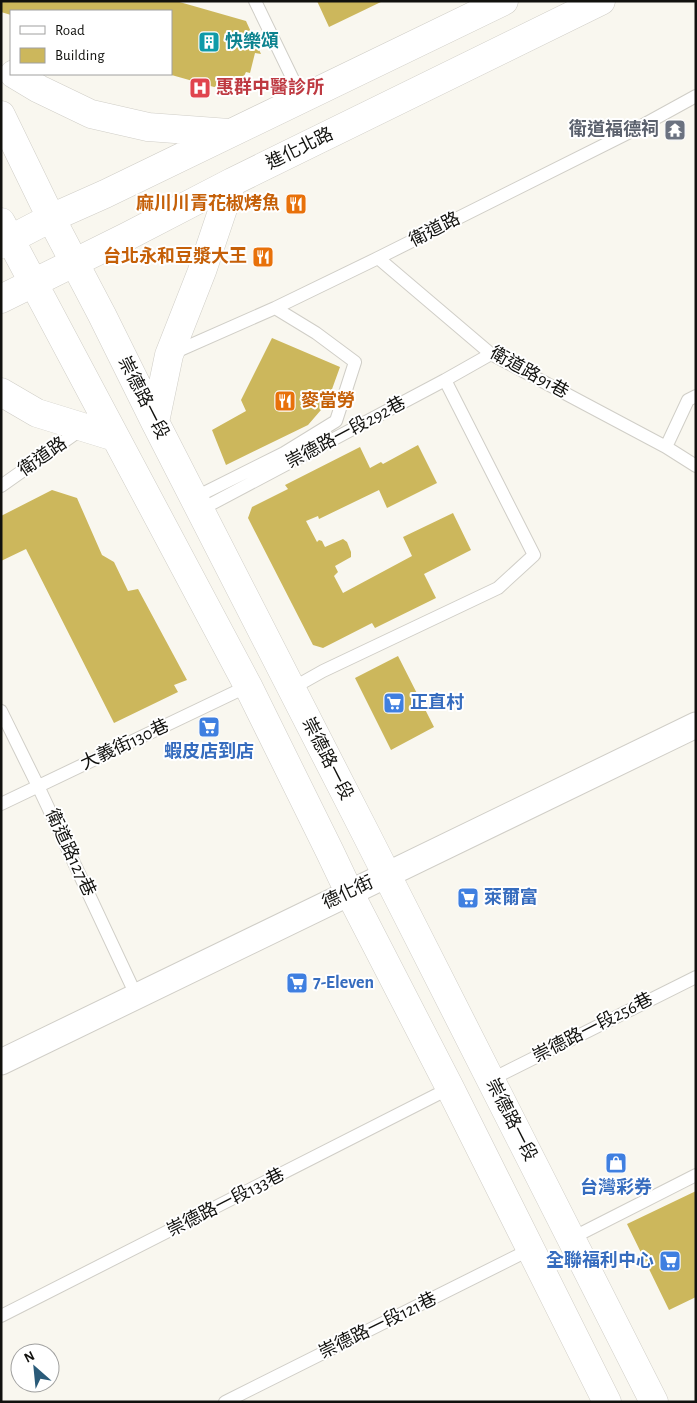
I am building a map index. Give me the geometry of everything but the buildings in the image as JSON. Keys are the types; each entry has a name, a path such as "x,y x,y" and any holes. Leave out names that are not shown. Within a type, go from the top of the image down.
{"main road":[{"path":"504,1 105,194 4,236 34,283 248,686 349,892 450,1088 607,1402"},
{"name":"進化北路","path":"1,298 601,1"},
{"path":"16,75 38,89 91,114 148,126 230,133"},
{"name":"崇德路一段","path":"1,115 51,218 654,1402"},
{"path":"155,422 169,354 210,248 232,182"},
{"path":"1,392 37,413 116,438"}],"street":[{"name":"德化街","path":"1,1062 696,725"}],"lane":[{"path":"255,1 302,98"},
{"name":"衛道路","path":"169,354 274,308 378,258 636,129 696,96"},
{"name":"衛道路91巷","path":"378,258 491,354 666,447 696,466"},
{"path":"197,504 336,421 355,362 316,333 274,308"},
{"name":"崇德路一段292巷","path":"197,504 445,380 491,354"},
{"path":"291,689 323,671 498,588 534,555 445,380"},
{"path":"666,447 688,400 696,396"},
{"name":"衛道路","path":"1,486 76,433 116,438"},
{"name":"大義街130巷","path":"1,804 248,686"},
{"name":"衛道路127巷","path":"1,711 136,996"},
{"name":"崇德路一段256巷","path":"490,1080 696,977"},
{"name":"崇德路一段133巷","path":"1,1316 450,1088"},
{"path":"572,1238 696,1175"},
{"name":"崇德路一段121巷","path":"225,1402 531,1249"}],"place":[{"name":"快樂頌","path":"209,42"},
{"name":"惠群中醫診所","path":"200,88"},
{"name":"衛道福德祠","path":"675,130"},
{"name":"麻川川青花椒烤魚","path":"296,204"},
{"name":"台北永和豆漿大王","path":"263,257"},
{"name":"麥當勞","path":"285,401"},
{"name":"正直村","path":"394,703"},
{"name":"蝦皮店到店","path":"209,727"},
{"name":"萊爾富","path":"468,898"},
{"name":"7-Eleven","path":"297,983"},
{"name":"台灣彩券","path":"616,1163"},
{"name":"全聯福利中心","path":"670,1261"}]}
